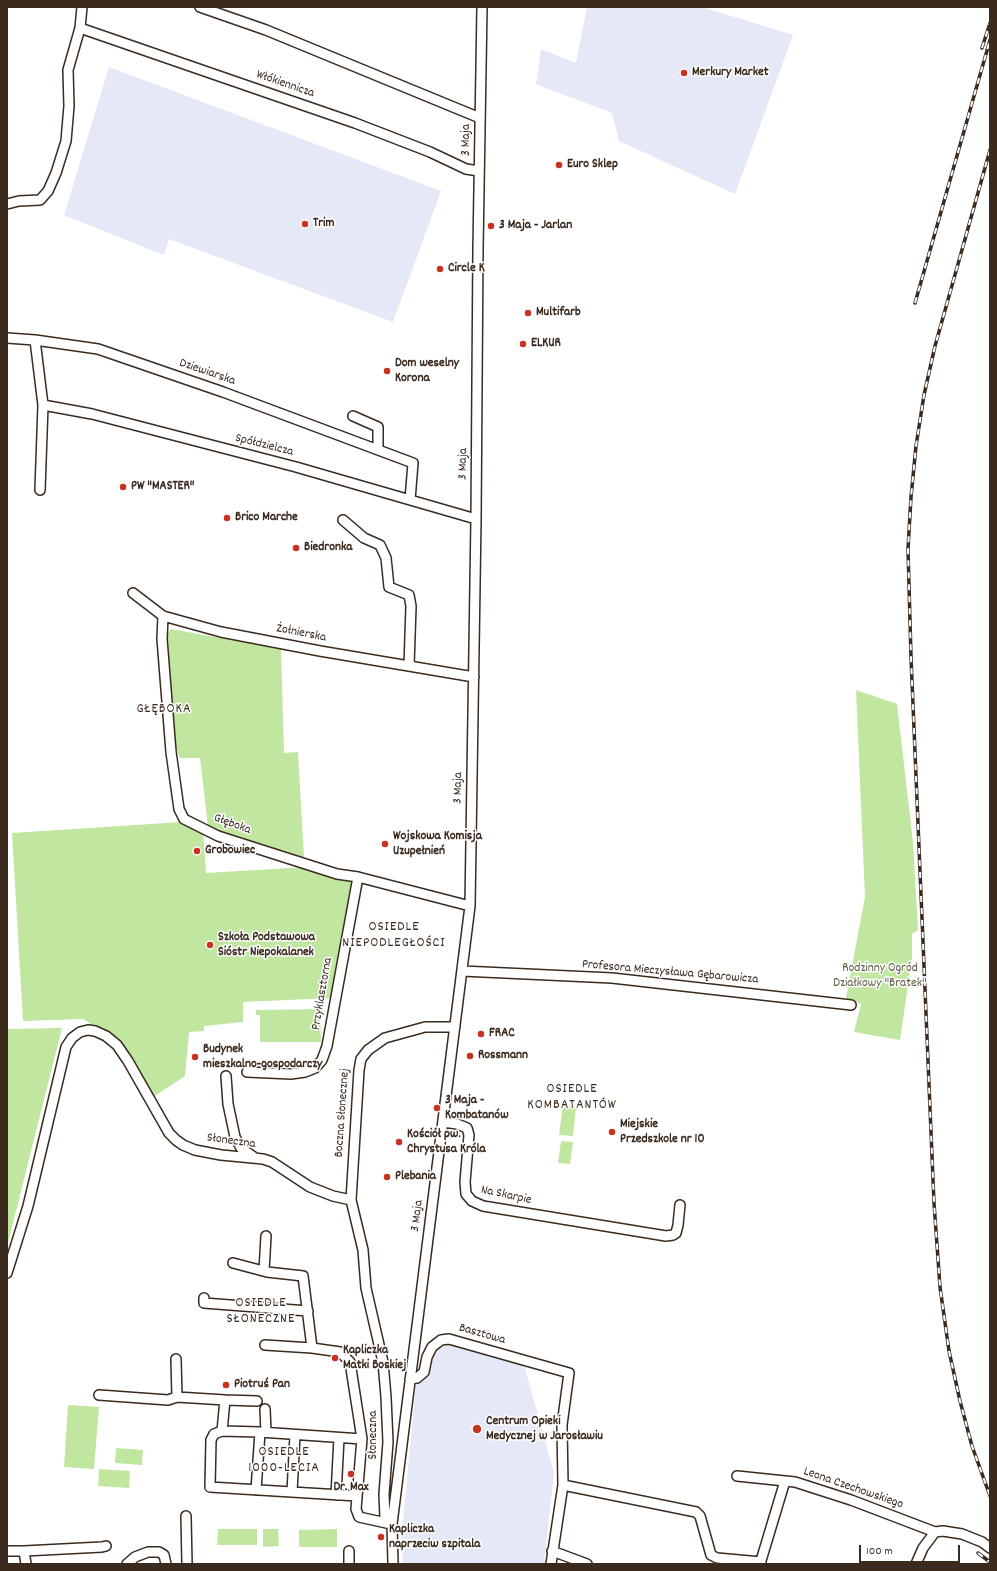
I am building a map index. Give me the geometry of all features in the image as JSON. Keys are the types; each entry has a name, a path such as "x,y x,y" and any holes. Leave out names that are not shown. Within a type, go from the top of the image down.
{"street":[{"path":"7,204 19,201 40,200 48,191 56,173 66,141 69,106 68,70 79,30 82,7"},
{"path":"200,7 266,30 480,118"},
{"name":"3 Maja","path":"393,1564 392,1524 470,906 482,7"},
{"name":"Włókiennicza","path":"79,30 355,123 430,152 466,169 480,171"},
{"name":"Dziewiarska","path":"7,338 35,340 98,349 224,392 413,463 410,500"},
{"path":"35,340 43,405 40,490"},
{"name":"Spółdzielcza","path":"43,405 92,414 296,467 476,519"},
{"path":"352,416 378,427 378,450"},
{"path":"343,520 364,538 380,545 386,558 389,587 409,595 411,606 409,666"},
{"name":"Żołnierska","path":"133,593 163,616 220,632 474,677"},
{"name":"Głęboka","path":"163,616 162,640 171,752 179,809 184,819 218,836 337,874 358,877 470,906"},
{"name":"Przyklasztorna","path":"247,1072 290,1074 305,1072 315,1068 322,1060 327,1046 358,877"},
{"name":"Profesora Mieczysława Gębarowicza","path":"462,971 612,978 850,1005"},
{"name":"Boczna Słonecznej","path":"351,1200 360,1062 368,1050 385,1038 425,1027 455,1027"},
{"name":"Słoneczna","path":"7,1273 28,1206 66,1047 72,1038 80,1032 88,1030 95,1031 106,1036 117,1045 170,1133 183,1145 194,1150 230,1156 256,1158 272,1162 318,1191 351,1200 363,1250 366,1288 383,1362 388,1442 384,1494 385,1518 392,1524"},
{"path":"226,1076 228,1104 235,1137 241,1148 256,1158"},
{"name":"Na Skarpie","path":"443,1122 457,1124 467,1128 469,1135 465,1182 466,1194 472,1201 484,1206 666,1236 673,1235 678,1225 680,1205"},
{"path":"264,1271 266,1236"},
{"path":"233,1263 264,1271 303,1276 312,1348"},
{"path":"204,1298 204,1303 308,1311"},
{"name":"Basztowa","path":"410,1379 417,1378 424,1372 427,1357 432,1347 441,1340 449,1339 569,1373 562,1425 563,1485"},
{"path":"265,1345 312,1348 340,1352 350,1362 362,1440 356,1509 359,1517 392,1524"},
{"path":"176,1359 177,1397"},
{"path":"99,1395 168,1400 177,1397 257,1401"},
{"path":"222,1431 225,1400"},
{"path":"256,1490 265,1409"},
{"path":"357,1496 210,1487 212,1440 214,1434 222,1431 263,1432 362,1440"},
{"path":"292,1492 296,1435"},
{"path":"336,1495 339,1438"},
{"name":"Leona Czechowskiego","path":"737,1476 795,1482 852,1500 934,1532 944,1531 962,1534 982,1542 990,1548"},
{"path":"551,1564 563,1485 696,1512 700,1516 711,1555 717,1558 760,1563 785,1481"},
{"path":"186,1516 187,1564"},
{"path":"916,1564 923,1548 934,1532"},
{"path":"7,1551 106,1546"},
{"path":"24,1551 26,1564"},
{"path":"349,1551 349,1564"},
{"path":"552,1551 587,1564"},
{"path":"127,1564 135,1557 148,1552 159,1552 164,1555 166,1564"}],"shaded area":[{"path":"587,7 702,7 793,35 735,194 619,141 612,113 536,84 541,49 576,63"},
{"path":"109,67 441,191 393,322 169,239 164,255 64,215"},
{"name":"Centrum Opieki Medycznej w Jarosławiu","path":"455,1343 524,1365 554,1473 544,1564 403,1564 401,1540 416,1386 441,1345"}],"green space":[{"path":"171,629 281,649 284,753 298,752 304,857 258,847 208,827 200,758 180,758 175,747 166,634"},
{"name":"Rodzinny Ogród Działkowy \"Bratek\"","path":"856,690 897,704 913,842 918,930 912,934 912,957 900,1040 854,1032 861,1004 846,998 865,897"},
{"path":"182,822 203,830 206,873 306,867 354,880 332,998 243,1002 243,1022 204,1026 204,1031 189,1032 185,1076 153,1097 113,1038 83,1019 23,1021 12,833"},
{"path":"323,1009 323,1014 320,1015 321,1042 260,1042 260,1015 256,1015 256,1010"},
{"path":"62,1028 7,1247 7,1029"},
{"path":"563,1105 576,1107 573,1136 559,1135"},
{"path":"561,1141 573,1142 570,1164 558,1163"},
{"path":"68,1405 99,1407 94,1469 64,1467"},
{"path":"116,1448 143,1450 142,1465 115,1463"},
{"path":"99,1469 130,1471 129,1488 98,1486"},
{"path":"218,1529 257,1529 257,1545 217,1545"},
{"path":"263,1529 278,1529 279,1546 263,1547"},
{"path":"337,1529 337,1547 299,1547 299,1530"}],"railway":[{"path":"982,48 990,23"},
{"path":"915,303 990,40"},
{"path":"990,150 935,346 924,395 916,446 908,549 911,657 934,1203 940,1287 949,1351 960,1401 972,1446 990,1496"},
{"path":"978,1553 990,1562"}],"place":[{"name":"Merkury Market","path":"684,73"},
{"name":"Euro Sklep","path":"559,165"},
{"name":"Trim","path":"305,224"},
{"name":"3 Maja - Jarlan","path":"491,226"},
{"name":"Circle K","path":"440,269"},
{"name":"Multifarb","path":"528,313"},
{"name":"ELKUR","path":"523,344"},
{"name":"Dom weselny Korona","path":"387,371"},
{"name":"PW \"MASTER\"","path":"123,487"},
{"name":"Brico Marche","path":"227,518"},
{"name":"Biedronka","path":"296,548"},
{"name":"Wojskowa Komisja Uzupełnień","path":"385,844"},
{"name":"Grobowiec","path":"197,851"},
{"name":"Szkoła Podstawowa Sióstr Niepokalanek","path":"210,945"},
{"name":"FRAC","path":"481,1034"},
{"name":"Rossmann","path":"470,1056"},
{"name":"Budynek mieszkalno-gospodarczy","path":"195,1057"},
{"name":"3 Maja - Kombatanów","path":"437,1108"},
{"name":"Miejskie Przedszkole nr 10","path":"612,1132"},
{"name":"Kościół pw. Chrystusa Króla","path":"399,1142"},
{"name":"Plebania","path":"387,1177"},
{"name":"Kapliczka Matki Boskiej","path":"335,1358"},
{"name":"Piotruś Pan","path":"226,1385"},
{"name":"Centrum Opieki Medycznej w Jarosławiu","path":"477,1429"},
{"name":"Dr. Max","path":"351,1474"},
{"name":"Kapliczka naprzeciw szpitala","path":"381,1537"}],"district":[{"name":"GŁĘBOKA","path":"164,710"},
{"name":"OSIEDLE NIEPODLEGŁOŚCI","path":"394,936"},
{"name":"OSIEDLE KOMBATANTÓW","path":"572,1098"},
{"name":"OSIEDLE SŁONECZNE","path":"261,1312"},
{"name":"OSIEDLE 1000-LECIA","path":"284,1462"}]}
